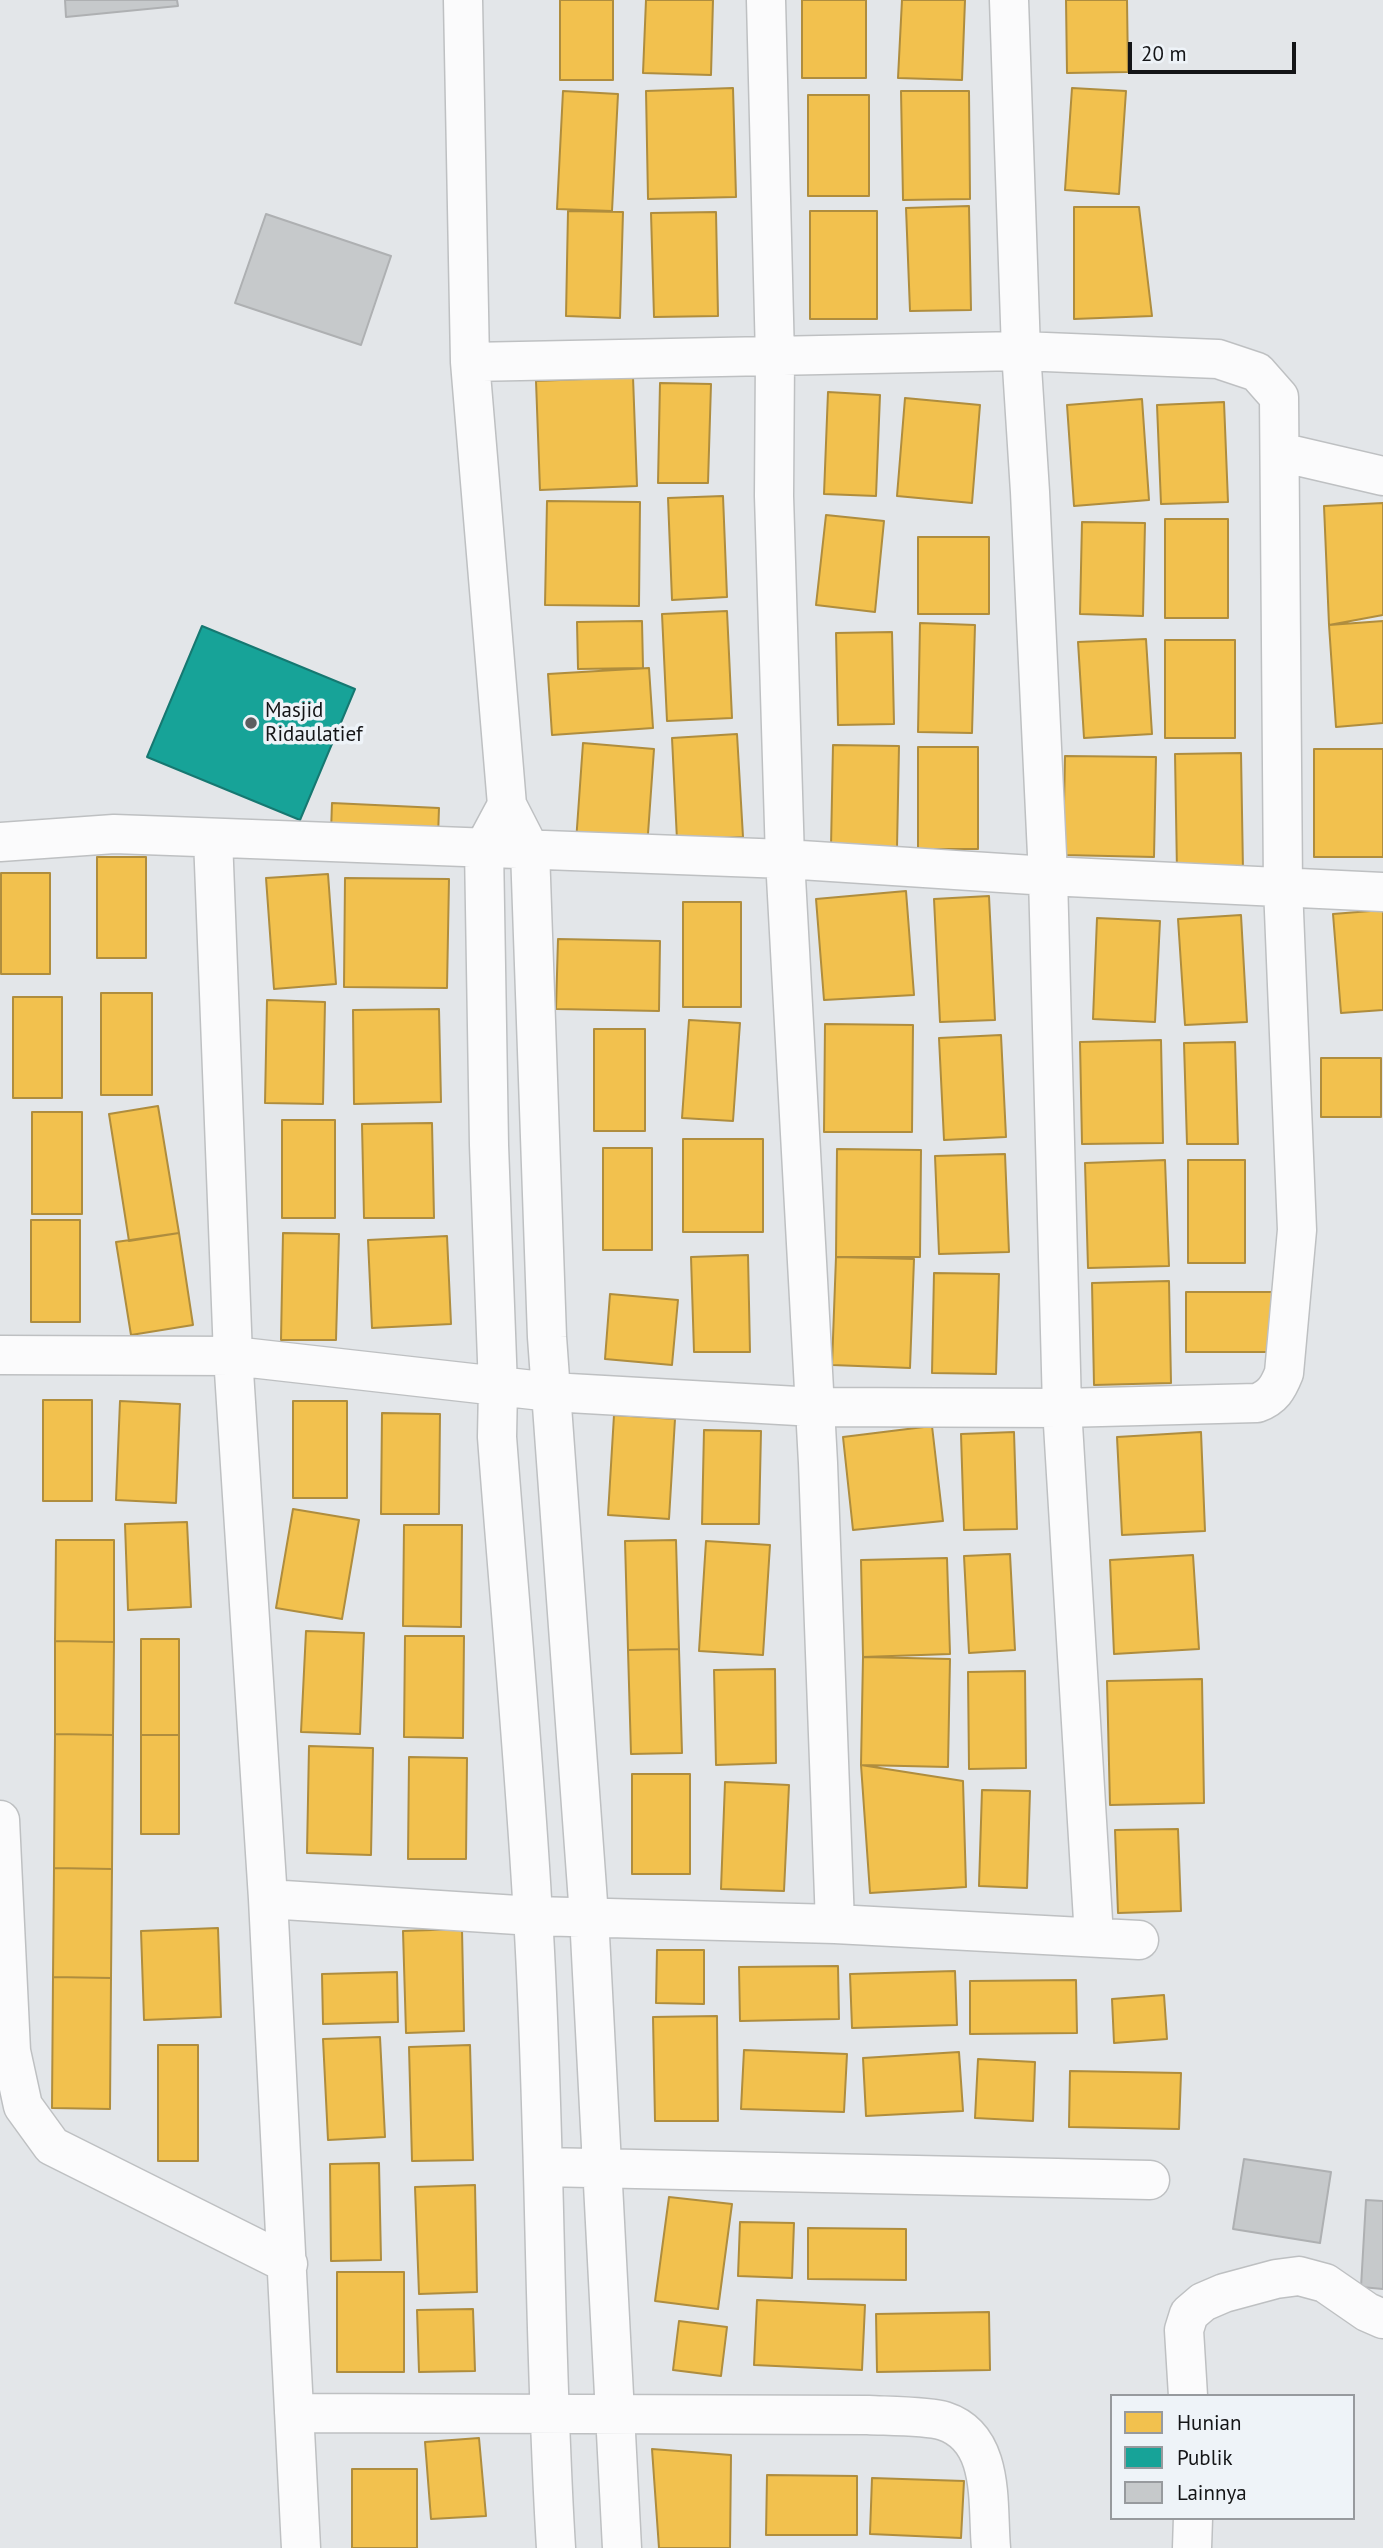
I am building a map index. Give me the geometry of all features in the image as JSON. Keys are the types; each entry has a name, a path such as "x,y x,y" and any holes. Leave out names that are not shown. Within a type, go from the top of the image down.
{"street":[{"path":"463,0 470,362 507,805 530,850 551,1392 589,1916 622,2548"},
{"path":"766,0 775,358 774,496 785,859 816,1407 835,1924"},
{"path":"1009,0 1021,351 1048,876 1062,1408 1094,1937"},
{"path":"0,1355 233,1356 551,1392 816,1407 1062,1408 1257,1403 1267,1400 1279,1387 1284,1373 1297,1230 1283,887 1279,397 1257,372 1218,359 1021,351 470,362"},
{"path":"1280,452 1383,476"},
{"path":"507,805 484,848 489,1145 498,1387 497,1437 533,1916 543,2167 548,2413 556,2548"},
{"path":"0,842 114,834 785,859 1048,876 1383,892"},
{"path":"213,838 233,1356 268,1899 301,2548"},
{"path":"0,1820 11,2050 23,2106 52,2146 288,2264"},
{"path":"268,1899 533,1916 835,1924 1139,1940"},
{"path":"543,2167 1150,2180"},
{"path":"1188,2394 1184,2330 1189,2314 1203,2302 1224,2293 1276,2279 1299,2276 1325,2283 1367,2312 1383,2319"},
{"path":"294,2413 868,2415 944,2420 971,2437 985,2466 991,2548"},
{"path":"1192,2548 1193,2520"}],"building: Hunian":[{"path":"560,0 613,0 613,80 560,80"},
{"path":"646,0 713,0 711,75 643,73"},
{"path":"802,0 866,0 866,78 802,78"},
{"path":"902,0 965,0 962,80 898,78"},
{"path":"1066,0 1127,0 1128,72 1067,73"},
{"path":"733,88 736,197 648,199 646,91"},
{"path":"1072,88 1126,91 1119,194 1065,190"},
{"path":"563,91 618,94 612,211 557,209"},
{"path":"901,91 969,91 970,199 903,200"},
{"path":"808,95 869,95 869,196 808,196"},
{"path":"969,206 971,310 910,311 906,208"},
{"path":"1074,207 1139,207 1152,316 1074,319"},
{"path":"568,211 623,212 620,318 566,316"},
{"path":"810,211 877,211 877,319 810,319"},
{"path":"716,212 718,316 654,317 651,213"},
{"path":"633,377 637,486 540,490 536,381"},
{"path":"660,383 711,384 708,483 658,483"},
{"path":"828,392 880,395 876,496 824,494"},
{"path":"905,398 980,405 972,503 897,496"},
{"path":"1142,399 1149,500 1074,506 1067,405"},
{"path":"1224,402 1228,502 1161,504 1157,405"},
{"path":"723,496 727,597 672,600 668,498"},
{"path":"547,501 640,502 639,606 545,605"},
{"path":"1383,503 1383,615 1329,625 1324,506"},
{"path":"826,515 884,521 875,612 816,605"},
{"path":"1165,519 1228,519 1228,618 1165,618"},
{"path":"1082,522 1145,523 1143,616 1080,614"},
{"path":"918,537 989,537 989,614 918,614"},
{"path":"727,611 732,718 667,721 662,614"},
{"path":"642,621 643,668 578,669 577,622"},
{"path":"1383,621 1383,723 1336,727 1329,625"},
{"path":"920,623 975,625 972,733 918,732"},
{"path":"892,632 894,724 838,725 836,633"},
{"path":"1146,639 1152,734 1084,738 1078,642"},
{"path":"1165,640 1235,640 1235,738 1165,738"},
{"path":"649,668 653,728 552,735 548,674"},
{"path":"737,734 743,837 677,840 672,738"},
{"path":"583,743 654,749 647,848 576,842"},
{"path":"833,745 899,746 897,848 831,847"},
{"path":"918,747 978,747 978,849 918,849"},
{"path":"1314,749 1383,749 1383,857 1314,857"},
{"path":"1241,753 1243,871 1177,872 1175,754"},
{"path":"1065,756 1156,757 1154,857 1063,855"},
{"path":"332,803 439,808 438,837 331,832"},
{"path":"97,857 146,857 146,958 97,958"},
{"path":"1,873 50,873 50,974 1,974"},
{"path":"328,874 336,984 274,989 266,878"},
{"path":"345,878 449,879 447,988 344,987"},
{"path":"906,891 914,995 824,1000 816,899"},
{"path":"989,896 995,1020 940,1022 934,899"},
{"path":"683,902 741,902 741,1007 683,1007"},
{"path":"1383,910 1383,1010 1341,1013 1333,914"},
{"path":"1241,915 1247,1022 1185,1025 1178,919"},
{"path":"1097,918 1160,921 1155,1022 1093,1019"},
{"path":"558,939 660,941 659,1011 556,1009"},
{"path":"101,993 152,993 152,1095 101,1095"},
{"path":"13,997 62,997 62,1098 13,1098"},
{"path":"267,1000 325,1002 323,1104 265,1103"},
{"path":"439,1009 441,1102 354,1104 353,1010"},
{"path":"689,1020 740,1023 733,1121 682,1118"},
{"path":"825,1024 913,1025 912,1132 824,1132"},
{"path":"594,1029 645,1029 645,1131 594,1131"},
{"path":"1001,1035 1006,1137 944,1140 939,1038"},
{"path":"1161,1040 1163,1143 1082,1144 1080,1042"},
{"path":"1235,1042 1238,1144 1187,1144 1184,1043"},
{"path":"1321,1058 1381,1058 1381,1117 1321,1117"},
{"path":"158,1106 179,1233 129,1241 109,1114"},
{"path":"32,1112 82,1112 82,1214 32,1214"},
{"path":"282,1120 335,1120 335,1218 282,1218"},
{"path":"432,1123 434,1218 364,1218 362,1124"},
{"path":"683,1139 763,1139 763,1232 683,1232"},
{"path":"603,1148 652,1148 652,1250 603,1250"},
{"path":"837,1149 921,1150 920,1257 836,1257"},
{"path":"1005,1154 1009,1252 939,1254 935,1156"},
{"path":"1165,1160 1169,1266 1088,1268 1085,1163"},
{"path":"1188,1160 1245,1160 1245,1263 1188,1263"},
{"path":"31,1220 80,1220 80,1322 31,1322"},
{"path":"179,1233 193,1325 131,1335 116,1242"},
{"path":"283,1233 339,1234 336,1340 281,1340"},
{"path":"447,1236 451,1324 372,1328 368,1240"},
{"path":"748,1255 750,1352 694,1352 691,1257"},
{"path":"836,1257 914,1259 910,1368 832,1365"},
{"path":"934,1273 999,1274 996,1374 932,1373"},
{"path":"1169,1281 1171,1383 1094,1385 1092,1283"},
{"path":"1186,1292 1279,1292 1279,1352 1186,1352"},
{"path":"610,1294 678,1300 672,1365 605,1359"},
{"path":"43,1400 92,1400 92,1501 43,1501"},
{"path":"120,1401 180,1404 176,1503 116,1500"},
{"path":"293,1401 347,1401 347,1498 293,1498"},
{"path":"382,1413 440,1414 439,1514 381,1514"},
{"path":"614,1415 675,1419 669,1519 608,1515"},
{"path":"932,1426 943,1521 853,1530 843,1437"},
{"path":"704,1430 761,1431 759,1524 702,1524"},
{"path":"1014,1432 1017,1529 964,1530 961,1434"},
{"path":"1201,1432 1205,1531 1122,1535 1117,1437"},
{"path":"293,1509 359,1520 342,1619 276,1608"},
{"path":"187,1522 191,1607 128,1610 125,1524"},
{"path":"404,1525 462,1525 461,1627 403,1626"},
{"path":"56,1540 114,1540 114,1642 55,1641"},
{"path":"676,1540 679,1649 628,1650 625,1541"},
{"path":"706,1541 770,1545 763,1655 699,1651"},
{"path":"1010,1554 1015,1650 969,1653 964,1556"},
{"path":"1193,1555 1199,1649 1114,1654 1110,1560"},
{"path":"947,1558 950,1654 863,1657 861,1560"},
{"path":"306,1631 364,1633 360,1734 301,1732"},
{"path":"405,1636 464,1636 463,1738 404,1737"},
{"path":"141,1639 179,1639 179,1735 141,1735"},
{"path":"55,1641 114,1642 113,1735 55,1734"},
{"path":"679,1649 682,1753 631,1754 628,1650"},
{"path":"863,1657 950,1659 948,1767 861,1765"},
{"path":"775,1669 776,1763 716,1765 714,1670"},
{"path":"1025,1671 1026,1768 969,1769 968,1672"},
{"path":"1202,1679 1204,1803 1110,1805 1107,1681"},
{"path":"55,1734 113,1735 112,1869 54,1868"},
{"path":"141,1735 179,1735 179,1834 141,1834"},
{"path":"309,1746 373,1748 371,1855 307,1853"},
{"path":"409,1757 467,1758 466,1859 408,1859"},
{"path":"861,1765 963,1781 966,1887 870,1893"},
{"path":"632,1774 690,1774 690,1874 632,1874"},
{"path":"725,1782 789,1785 784,1891 721,1889"},
{"path":"982,1790 1030,1791 1027,1888 979,1886"},
{"path":"1178,1829 1181,1911 1118,1913 1115,1830"},
{"path":"54,1868 112,1869 111,1978 53,1977"},
{"path":"218,1928 221,2017 144,2020 141,1931"},
{"path":"462,1929 464,2031 406,2033 403,1931"},
{"path":"657,1950 704,1950 704,2004 656,2003"},
{"path":"838,1966 839,2019 740,2021 739,1967"},
{"path":"955,1971 957,2025 852,2028 850,1974"},
{"path":"397,1972 398,2022 323,2024 322,1974"},
{"path":"53,1977 111,1978 110,2109 52,2108"},
{"path":"1076,1980 1077,2033 970,2034 970,1981"},
{"path":"1164,1995 1167,2039 1114,2043 1112,1999"},
{"path":"717,2016 718,2121 655,2121 653,2017"},
{"path":"380,2037 385,2137 328,2140 323,2039"},
{"path":"158,2045 198,2045 198,2161 158,2161"},
{"path":"470,2045 473,2160 412,2161 409,2047"},
{"path":"744,2050 847,2054 844,2112 741,2109"},
{"path":"959,2052 963,2111 866,2116 863,2058"},
{"path":"978,2059 1035,2062 1033,2121 975,2118"},
{"path":"1070,2071 1181,2073 1179,2129 1069,2127"},
{"path":"379,2163 381,2260 331,2261 330,2164"},
{"path":"475,2185 477,2292 419,2294 415,2187"},
{"path":"669,2197 732,2204 718,2309 655,2301"},
{"path":"740,2222 794,2223 792,2278 738,2276"},
{"path":"808,2228 906,2229 906,2280 808,2279"},
{"path":"337,2272 404,2272 404,2372 337,2372"},
{"path":"757,2300 865,2305 862,2370 754,2365"},
{"path":"473,2309 475,2371 419,2372 417,2310"},
{"path":"989,2312 990,2370 877,2372 876,2314"},
{"path":"679,2321 727,2327 721,2376 673,2370"},
{"path":"479,2438 486,2516 431,2519 425,2442"},
{"path":"652,2449 731,2455 730,2548 659,2548"},
{"path":"352,2469 417,2469 417,2548 352,2548"},
{"path":"767,2475 857,2476 857,2535 766,2535"},
{"path":"872,2478 964,2481 961,2538 870,2534"}],"building: Publik":[{"name":"Masjid Ridaulatief","path":"202,626 355,689 300,820 147,757"}],"building: Lainnya":[{"path":"65,0 177,0 178,6 66,17"},
{"path":"266,214 391,256 361,345 235,303"},
{"path":"1244,2159 1331,2172 1320,2243 1233,2229"},
{"path":"1366,2200 1383,2201 1383,2289 1361,2287"}],"place":[{"name":"Masjid Ridaulatief","path":"251,723"}]}
